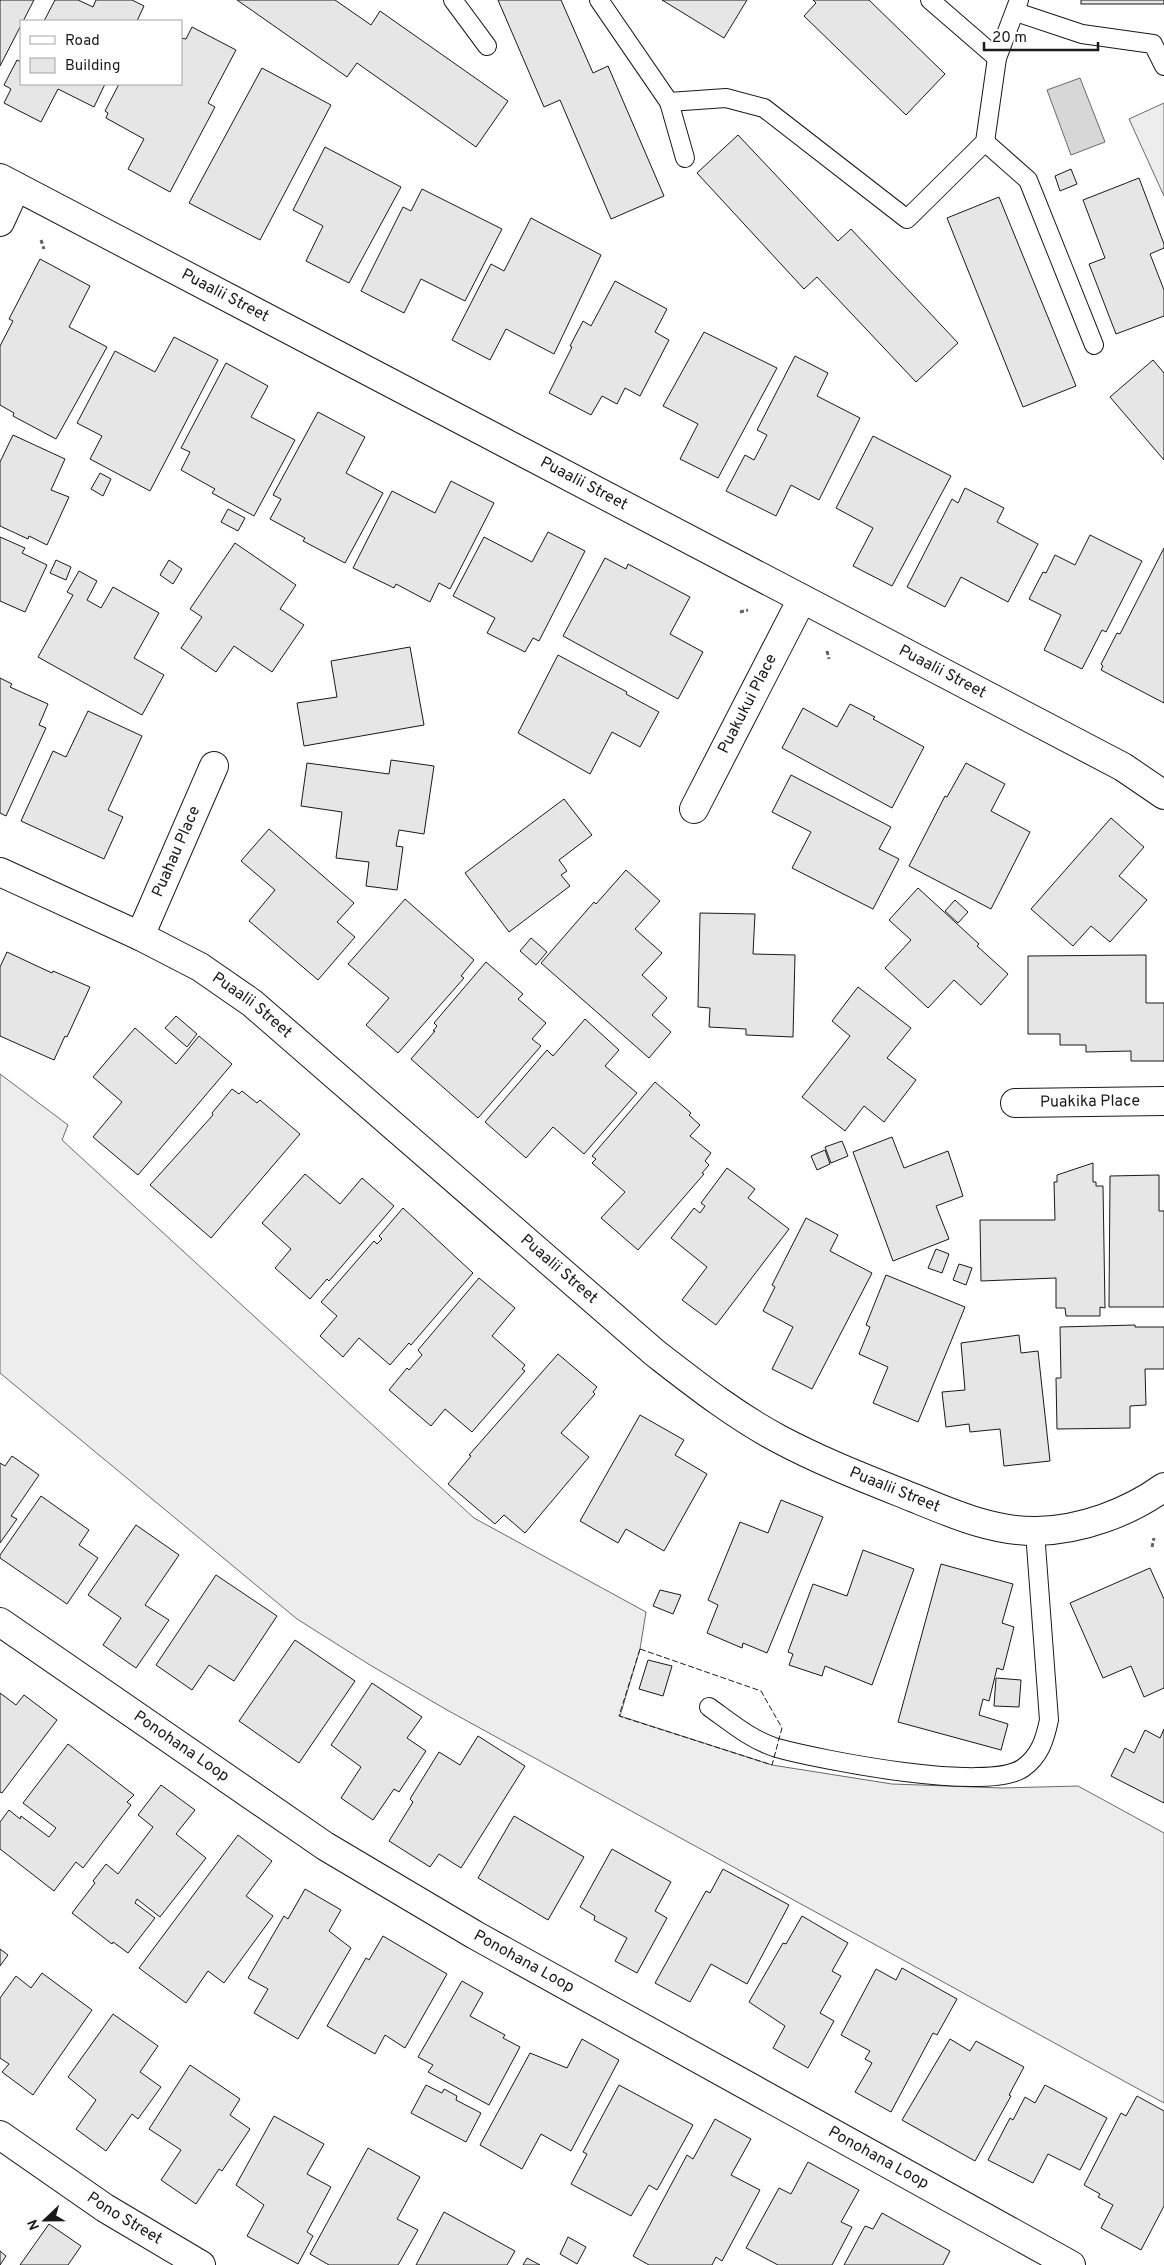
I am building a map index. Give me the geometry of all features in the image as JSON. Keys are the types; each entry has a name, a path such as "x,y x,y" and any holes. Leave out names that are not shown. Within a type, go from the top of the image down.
{"street":[{"path":"0,222 8,182"},
{"name":"Puaalii Street","path":"8,182 1123,767 1164,795"},
{"name":"Puakukui Place","path":"694,809 802,599"},
{"name":"Puahau Place","path":"140,936 214,766"},
{"name":"Puaalii Street","path":"0,872 140,936 200,967 252,1003 655,1353 716,1400 778,1439 836,1466 988,1526 1036,1532 1063,1530 1098,1520 1130,1507 1163,1489"},
{"name":"Puakika Place","path":"1015,1102 1164,1101"},
{"name":"Ponohana Loop","path":"0,1622 324,1846 518,1959 1071,2265"},
{"name":"Pono Street","path":"0,2135 105,2208 201,2265"}],"lane":[{"path":"453,0 486,46"},
{"path":"599,0 669,102 685,158"},
{"path":"930,0 997,58"},
{"path":"669,102 726,98 764,108 907,219 985,142 997,58 1018,6 1082,34 1159,44 1164,66"},
{"path":"985,142 1028,180 1094,345"},
{"path":"709,1707 750,1736 776,1748 890,1771 970,1778 1003,1776 1022,1769 1036,1758 1044,1741 1049,1720 1036,1532"}],"path":[{"path":"41,240 44,249"},
{"path":"740,612 748,610"},
{"path":"827,651 829,658"},
{"path":"1152,1547 1154,1538"}],"shaded area":[{"path":"1080,78 1105,142 1071,155 1047,90"},
{"path":"1164,103 1164,196 1129,119"},
{"path":"0,1074 68,1125 62,1140 474,1518 646,1612 640,1649 620,1716 772,1765 892,1784 1002,1788 1078,1786 1164,1833 1164,2103 447,1710 370,1665 297,1619 0,1373"}],"building":[{"path":"0,0 34,0 24,20 20,20 20,27 0,66"},
{"path":"55,0 78,0 93,7 96,0 132,0 144,6 137,20 45,20"},
{"path":"237,0 335,0 371,25 380,11 508,101 476,147 357,63 347,77"},
{"path":"498,0 561,0 593,73 608,66 664,196 611,219 560,100 544,107"},
{"path":"662,0 747,0 724,38"},
{"path":"813,0 869,0 945,74 906,115 804,16 816,3"},
{"path":"1081,0 1164,0 1164,4 1081,4"},
{"path":"192,27 236,50 208,103 215,107 170,192 128,169 144,139 106,118 108,113 105,111 118,85 182,85 182,38 186,39"},
{"path":"17,60 20,62 20,85 105,85 94,107 58,89 41,122 4,103 11,89 4,85"},
{"path":"262,68 331,105 260,240 189,203"},
{"path":"738,135 838,241 851,229 958,343 916,382 817,277 804,289 697,173"},
{"path":"325,147 401,187 349,283 306,261 323,226 293,210"},
{"path":"1071,169 1077,184 1060,191 1055,176"},
{"path":"1139,178 1164,244 1164,248 1150,254 1164,290 1164,316 1116,334 1089,264 1105,258 1083,200"},
{"path":"422,189 502,229 465,301 421,279 404,313 361,291 403,207 411,211"},
{"path":"999,197 1076,386 1023,407 947,218"},
{"path":"531,218 601,255 554,354 506,329 490,360 452,340 491,264 504,271"},
{"path":"40,259 90,286 69,327 107,347 56,439 13,416 14,413 0,405 0,346 13,321 9,319"},
{"path":"615,281 667,309 655,332 669,340 640,396 625,388 617,404 602,396 591,415 549,393 583,321 591,326"},
{"path":"704,332 777,368 718,478 680,459 698,424 663,406"},
{"path":"174,337 218,360 150,491 90,459 102,436 77,423 115,351 155,372"},
{"path":"795,356 828,373 817,396 860,418 819,500 791,485 776,516 726,491 745,455 754,460 767,435 757,430"},
{"path":"1153,360 1164,373 1164,460 1110,397"},
{"path":"226,363 268,386 251,417 295,440 254,516 212,493 215,489 181,470 190,452 181,448"},
{"path":"318,412 365,437 346,473 383,493 345,563 303,541 305,538 270,519 281,499 273,495"},
{"path":"13,435 65,459 51,490 69,497 47,545 29,536 28,539 0,526 0,462"},
{"path":"873,436 951,476 892,586 853,566 873,528 836,508"},
{"path":"100,473 111,479 103,496 91,489"},
{"path":"451,481 494,503 450,589 439,583 430,602 396,584 394,588 353,568 392,491 435,513"},
{"path":"965,488 1004,508 997,522 1038,544 1008,602 961,577 945,607 907,587 952,499 958,503"},
{"path":"228,509 245,518 238,531 221,522"},
{"path":"548,532 585,551 539,641 533,638 525,652 487,633 495,618 453,596 484,537 532,562"},
{"path":"1090,535 1142,561 1106,632 1102,630 1082,669 1044,650 1061,615 1029,599 1043,572 1046,573 1055,555 1075,565"},
{"path":"0,537 25,548 22,553 47,565 25,612 0,601"},
{"path":"235,543 296,585 280,609 304,625 272,672 234,646 216,672 181,648 202,617 190,609"},
{"path":"1164,548 1164,703 1101,670 1103,666 1101,664 1117,633 1120,634"},
{"path":"605,558 626,569 628,564 690,597 670,634 703,652 678,699 563,636"},
{"path":"56,560 71,567 66,580 50,573"},
{"path":"169,560 182,569 173,584 160,575"},
{"path":"79,571 97,581 87,600 101,608 113,587 159,613 134,658 164,675 142,715 38,657 73,595 67,592"},
{"path":"410,647 424,725 304,746 297,703 337,697 331,661"},
{"path":"558,655 627,692 626,694 659,712 640,747 612,732 590,774 518,733"},
{"path":"0,678 12,684 10,687 48,704 39,725 46,728 6,816 0,813"},
{"path":"850,704 924,747 892,808 782,748 803,708 837,727"},
{"path":"88,711 142,736 108,810 123,817 104,859 21,821 53,751 66,757"},
{"path":"391,760 434,766 424,834 399,830 396,846 403,847 397,890 366,886 369,862 336,858 342,812 301,806 307,763 389,774"},
{"path":"966,763 1005,784 991,811 1030,832 991,909 909,866 945,796 947,797"},
{"path":"791,775 891,827 879,849 899,859 873,909 792,868 811,832 772,812"},
{"path":"564,799 592,835 559,860 567,871 561,875 570,886 509,932 465,873"},
{"path":"1111,818 1144,847 1119,876 1147,900 1110,942 1091,926 1073,946 1031,909"},
{"path":"269,829 354,903 337,922 355,937 318,980 249,921 275,890 241,861"},
{"path":"626,870 660,901 635,929 662,953 642,975 667,998 652,1015 671,1032 649,1058 541,963 594,902 596,904"},
{"path":"918,888 979,944 977,946 1008,974 981,1005 954,980 928,1008 885,968 911,940 889,920"},
{"path":"405,899 474,960 461,976 464,978 398,1053 366,1025 389,998 348,964"},
{"path":"955,900 968,912 958,923 945,911"},
{"path":"700,913 755,914 753,954 795,955 793,1037 746,1035 746,1029 709,1027 710,1008 698,1007"},
{"path":"531,938 547,952 536,965 520,951"},
{"path":"7,952 52,973 53,971 90,987 54,1060 0,1036 0,967"},
{"path":"1146,955 1146,1003 1164,1003 1164,1061 1131,1061 1131,1051 1086,1052 1086,1045 1060,1045 1060,1034 1028,1034 1028,956"},
{"path":"486,962 523,994 518,999 546,1023 532,1039 541,1046 478,1118 411,1059 435,1031 433,1031 437,1026 434,1023"},
{"path":"858,987 911,1028 887,1058 916,1080 884,1122 864,1106 845,1131 802,1097 850,1036 832,1021"},
{"path":"176,1016 197,1034 187,1047 165,1028"},
{"path":"585,1019 619,1050 605,1066 637,1093 584,1154 553,1127 526,1158 485,1122 547,1050 553,1056"},
{"path":"135,1028 176,1064 199,1036 232,1064 138,1175 93,1137 122,1102 93,1077"},
{"path":"655,1082 691,1113 689,1115 700,1125 690,1136 711,1153 705,1161 709,1165 702,1173 704,1174 638,1250 601,1218 625,1192 592,1163 596,1159 592,1156"},
{"path":"232,1089 239,1094 242,1091 257,1103 260,1100 300,1134 211,1238 150,1185 213,1115 212,1113"},
{"path":"892,1137 904,1168 948,1151 963,1196 936,1206 949,1239 893,1261 853,1152"},
{"path":"842,1141 848,1156 831,1163 825,1147"},
{"path":"825,1150 830,1164 817,1170 811,1156"},
{"path":"1093,1163 1093,1182 1096,1182 1096,1186 1103,1186 1105,1308 1100,1307 1100,1316 1066,1316 1065,1308 1056,1308 1056,1278 981,1281 980,1220 1055,1220 1054,1182 1057,1182 1057,1175"},
{"path":"727,1168 755,1189 748,1198 789,1229 716,1325 682,1300 707,1267 671,1238 694,1208 700,1213 705,1206 701,1203"},
{"path":"305,1174 340,1204 362,1178 394,1206 329,1281 327,1279 310,1299 275,1268 291,1249 262,1223"},
{"path":"1159,1175 1159,1211 1164,1211 1164,1307 1109,1307 1110,1176"},
{"path":"403,1208 473,1273 411,1345 409,1343 390,1365 359,1338 343,1357 320,1336 337,1316 321,1302 374,1241 377,1244 382,1239 379,1236"},
{"path":"806,1218 838,1235 830,1251 872,1273 812,1389 772,1369 793,1327 763,1311 775,1287 772,1285"},
{"path":"936,1249 949,1254 942,1273 928,1268"},
{"path":"959,1264 972,1268 966,1285 953,1280"},
{"path":"886,1275 965,1307 918,1422 873,1403 888,1367 859,1354 870,1327 866,1325"},
{"path":"479,1278 515,1308 492,1336 525,1365 522,1369 525,1371 472,1432 445,1409 431,1426 389,1390 407,1368 409,1370 422,1355 418,1350"},
{"path":"1135,1325 1135,1327 1164,1327 1164,1369 1145,1369 1146,1405 1130,1406 1130,1428 1057,1429 1056,1378 1061,1378 1060,1327"},
{"path":"1019,1335 1021,1353 1038,1351 1050,1461 1004,1466 1000,1429 970,1432 969,1424 946,1427 942,1392 965,1390 961,1343"},
{"path":"558,1354 597,1387 593,1392 595,1394 561,1433 589,1457 525,1533 504,1515 495,1524 448,1484 471,1456 469,1455"},
{"path":"640,1415 684,1440 675,1455 707,1474 664,1551 626,1529 618,1543 580,1521"},
{"path":"12,1456 39,1475 11,1516 17,1519 0,1543 0,1463 5,1466"},
{"path":"41,1496 89,1530 79,1545 98,1558 67,1604 0,1558 0,1555"},
{"path":"781,1500 823,1517 767,1653 743,1643 742,1648 707,1633 718,1605 708,1600 740,1522 768,1533"},
{"path":"136,1525 179,1555 145,1605 169,1620 136,1668 103,1645 121,1618 88,1595"},
{"path":"863,1550 914,1569 872,1685 825,1666 822,1676 789,1665 793,1654 788,1652 813,1584 847,1596"},
{"path":"941,1564 1013,1584 1002,1623 1014,1627 1003,1670 997,1668 989,1701 983,1699 979,1715 1008,1724 1001,1750 898,1722"},
{"path":"1150,1568 1164,1599 1164,1688 1144,1697 1131,1666 1103,1678 1070,1603"},
{"path":"216,1575 277,1616 234,1681 209,1665 192,1690 156,1665"},
{"path":"660,1590 681,1595 673,1614 653,1606"},
{"path":"295,1640 355,1681 299,1763 239,1721"},
{"path":"648,1660 672,1666 663,1696 639,1689"},
{"path":"996,1678 1021,1680 1019,1707 994,1706"},
{"path":"372,1683 422,1717 407,1738 426,1751 399,1792 394,1789 373,1820 341,1798 361,1767 331,1745"},
{"path":"0,1693 16,1705 24,1695 57,1720 2,1793 0,1792"},
{"path":"1164,1729 1164,1803 1111,1776 1125,1748 1134,1753 1145,1730 1160,1738"},
{"path":"478,1736 525,1766 461,1868 439,1854 430,1867 389,1841 413,1802 410,1799 439,1752 460,1765"},
{"path":"68,1744 134,1795 127,1802 131,1805 83,1868 76,1862 54,1891 0,1849 0,1822 9,1810 20,1819 21,1816 49,1837 56,1828 23,1803"},
{"path":"161,1785 195,1810 176,1834 206,1858 160,1917 137,1899 135,1903 155,1918 128,1953 113,1942 112,1944 72,1913 95,1883 93,1881 106,1864 118,1874 153,1827 138,1815"},
{"path":"514,1816 584,1857 548,1920 478,1878"},
{"path":"238,1835 272,1861 246,1896 273,1916 224,1983 208,1971 186,2003 139,1968"},
{"path":"612,1849 671,1882 655,1911 667,1918 637,1973 615,1961 627,1938 594,1920 595,1916 580,1907"},
{"path":"723,1869 789,1905 747,1984 711,1964 690,2002 655,1983 706,1891 710,1893"},
{"path":"305,1889 341,1910 329,1931 351,1948 298,2039 254,2013 268,1989 248,1978 284,1916 288,1919"},
{"path":"802,1916 848,1943 832,1971 841,1976 820,2013 834,2021 808,2068 773,2048 785,2026 749,2002 783,1943 786,1944"},
{"path":"383,1936 447,1974 405,2048 385,2035 375,2054 327,2026 366,1958 369,1960"},
{"path":"0,1949 8,1955 0,1966"},
{"path":"902,1968 957,1999 937,2035 933,2033 891,2112 855,2092 872,2063 865,2059 870,2051 841,2035 876,1969 896,1980"},
{"path":"42,1973 92,2010 33,2095 2,2072 9,2064 0,2058 0,1998 16,1976 31,1988"},
{"path":"462,1981 483,1993 470,2016 505,2035 503,2038 520,2047 489,2105 428,2072 433,2065 418,2057"},
{"path":"113,2014 158,2046 140,2072 161,2087 138,2119 132,2114 106,2151 76,2129 96,2100 68,2077"},
{"path":"582,2039 619,2060 571,2151 541,2134 522,2169 480,2145 530,2053 567,2068"},
{"path":"950,2039 970,2051 976,2041 1024,2067 1009,2095 1011,2096 975,2161 902,2120"},
{"path":"190,2065 240,2099 230,2115 250,2129 222,2171 219,2169 196,2204 161,2180 181,2150 149,2129"},
{"path":"426,2085 442,2093 444,2089 457,2096 456,2100 481,2113 466,2142 411,2113"},
{"path":"619,2085 693,2125 657,2190 649,2185 631,2216 571,2184 587,2154 583,2152"},
{"path":"1045,2085 1107,2118 1080,2170 1048,2154 1033,2183 988,2160 1010,2118 1013,2120 1025,2097 1035,2103"},
{"path":"1137,2096 1164,2111 1164,2206 1141,2250 1101,2228 1113,2205 1098,2197 1100,2194 1084,2185 1121,2113 1126,2116"},
{"path":"274,2116 324,2144 307,2174 331,2187 307,2232 313,2236 298,2264 247,2236 264,2205 236,2185"},
{"path":"715,2119 751,2139 731,2175 760,2190 722,2261 716,2257 712,2265 649,2265 633,2256 687,2155 693,2159"},
{"path":"368,2148 420,2177 397,2219 418,2230 398,2265 329,2265 310,2254"},
{"path":"808,2162 859,2190 841,2222 852,2227 832,2265 778,2265 746,2248 779,2188 791,2194"},
{"path":"444,2212 515,2251 507,2265 416,2265"},
{"path":"882,2213 950,2251 943,2265 844,2265 865,2226 873,2229"},
{"path":"49,2224 81,2246 68,2265 20,2265"},
{"path":"568,2237 586,2247 577,2264 560,2254"},
{"path":"0,2251 6,2256 0,2265"},
{"path":"527,2258 540,2265 523,2265"}],"fence":[{"path":"640,1649 761,1691 782,1728 772,1765 619,1716 640,1649"}]}
